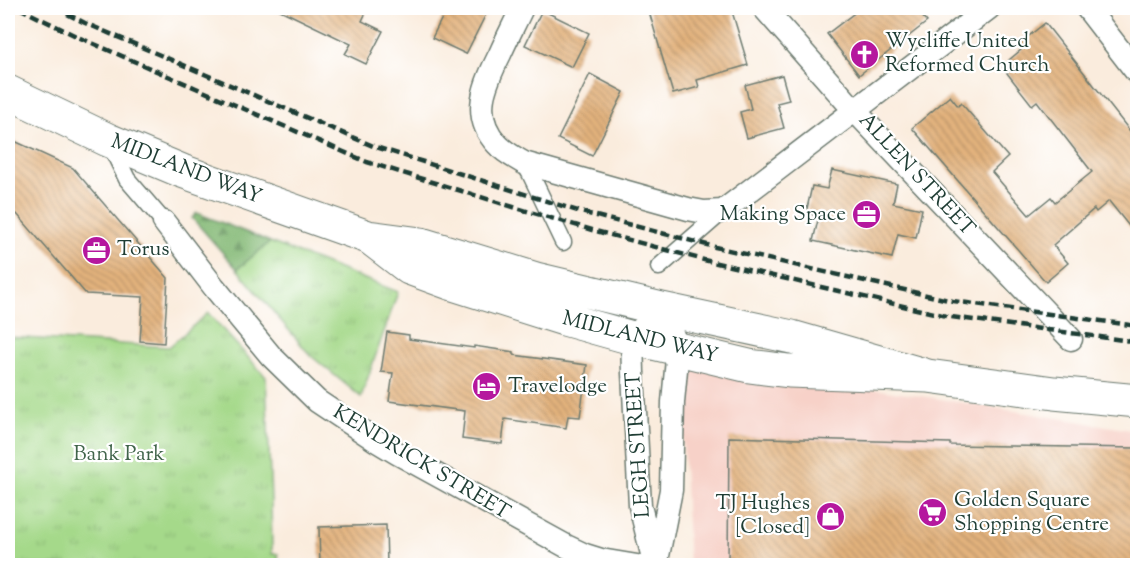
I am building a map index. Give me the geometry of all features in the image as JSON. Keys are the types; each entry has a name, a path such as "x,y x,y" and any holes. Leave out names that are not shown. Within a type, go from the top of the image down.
{"highway":[{"name":"MIDLAND WAY","path":"8,92 108,140 182,171 368,237 422,244 536,279 792,338 928,376"},
{"name":"MIDLAND WAY","path":"368,237 409,268 429,276 564,319 749,366 928,376 1054,393 1137,401"}],"street":[{"path":"522,8 487,81 482,108 487,129 497,145 524,163 688,208 705,212 723,211"},
{"name":"ALLEN STREET","path":"764,8 854,110 1071,339"},
{"path":"659,267 723,211 989,8"},
{"path":"1087,8 1137,74"},
{"name":"KENDRICK STREET","path":"108,140 127,179 271,356 317,401 397,453 566,546 601,561 637,566"},
{"path":"524,163 563,242"},
{"path":"632,338 662,309"},
{"name":"LEGH STREET","path":"655,566 671,490 673,402 678,348 662,309"},
{"name":"LEGH STREET","path":"632,338 640,506 655,566"}],"shaded area":[{"name":"Golden Square Shopping Centre","path":"679,361 928,397 1137,431 1137,565 689,565"}],"green space":[{"path":"197,213 270,242 237,269 192,218"},
{"path":"270,242 398,292 361,397 310,355 237,269"},
{"name":"Bank Park","path":"208,313 266,377 272,554 278,554 279,565 8,565 8,337 169,347"}],"building":[{"path":"276,8 368,8 362,21 383,31 366,64 345,54 351,44"},
{"path":"447,8 489,8 466,54 432,38"},
{"path":"648,8 731,8 748,65 697,80 699,87 673,94"},
{"name":"Wycliffe United Reformed Church","path":"861,8 915,8 927,22 859,75 827,34"},
{"path":"542,10 589,33 572,67 525,45"},
{"path":"1045,23 1137,140 1137,236 1109,201 1096,212 1094,209 1053,245 1068,263 1046,282 912,128 950,96 958,106 961,103 1008,157 992,172 1029,215 1051,197 1055,202 1092,172 1037,101 1032,105 1003,68 1022,49 1019,44"},
{"path":"590,74 624,92 592,156 558,139"},
{"path":"782,75 789,100 777,103 784,128 747,138 740,112 751,109 745,85"},
{"name":"Torus","path":"8,138 73,168 168,278 164,343 140,341 143,297 86,294 17,214 8,209"},
{"name":"Making Space","path":"832,170 897,184 893,203 922,209 916,238 898,234 892,258 813,241 819,216 806,213 812,186 827,189"},
{"name":"Travelodge","path":"387,332 409,335 409,339 474,348 474,346 514,352 514,355 587,365 580,417 568,416 566,428 505,419 502,444 462,439 465,411 389,401 393,373 381,372"},
{"name":"Golden Square Shopping Centre","path":"729,437 950,443 950,445 1137,448 1137,566 728,566"},
{"path":"386,525 387,566 320,566 319,527"}],"railway":[{"path":"19,8 78,37 367,162 520,209 704,260 951,317 1138,342"},
{"path":"55,8 85,23 373,146 581,212 715,247 953,301 1138,326"}],"place":[{"name":"Wycliffe United Reformed Church","path":"864,54"},
{"name":"Making Space","path":"867,215"},
{"name":"Torus","path":"96,250"},
{"name":"Travelodge","path":"487,387"},
{"name":"Golden Square Shopping Centre","path":"933,513"},
{"name":"TJ Hughes [Closed]","path":"831,516"}]}
